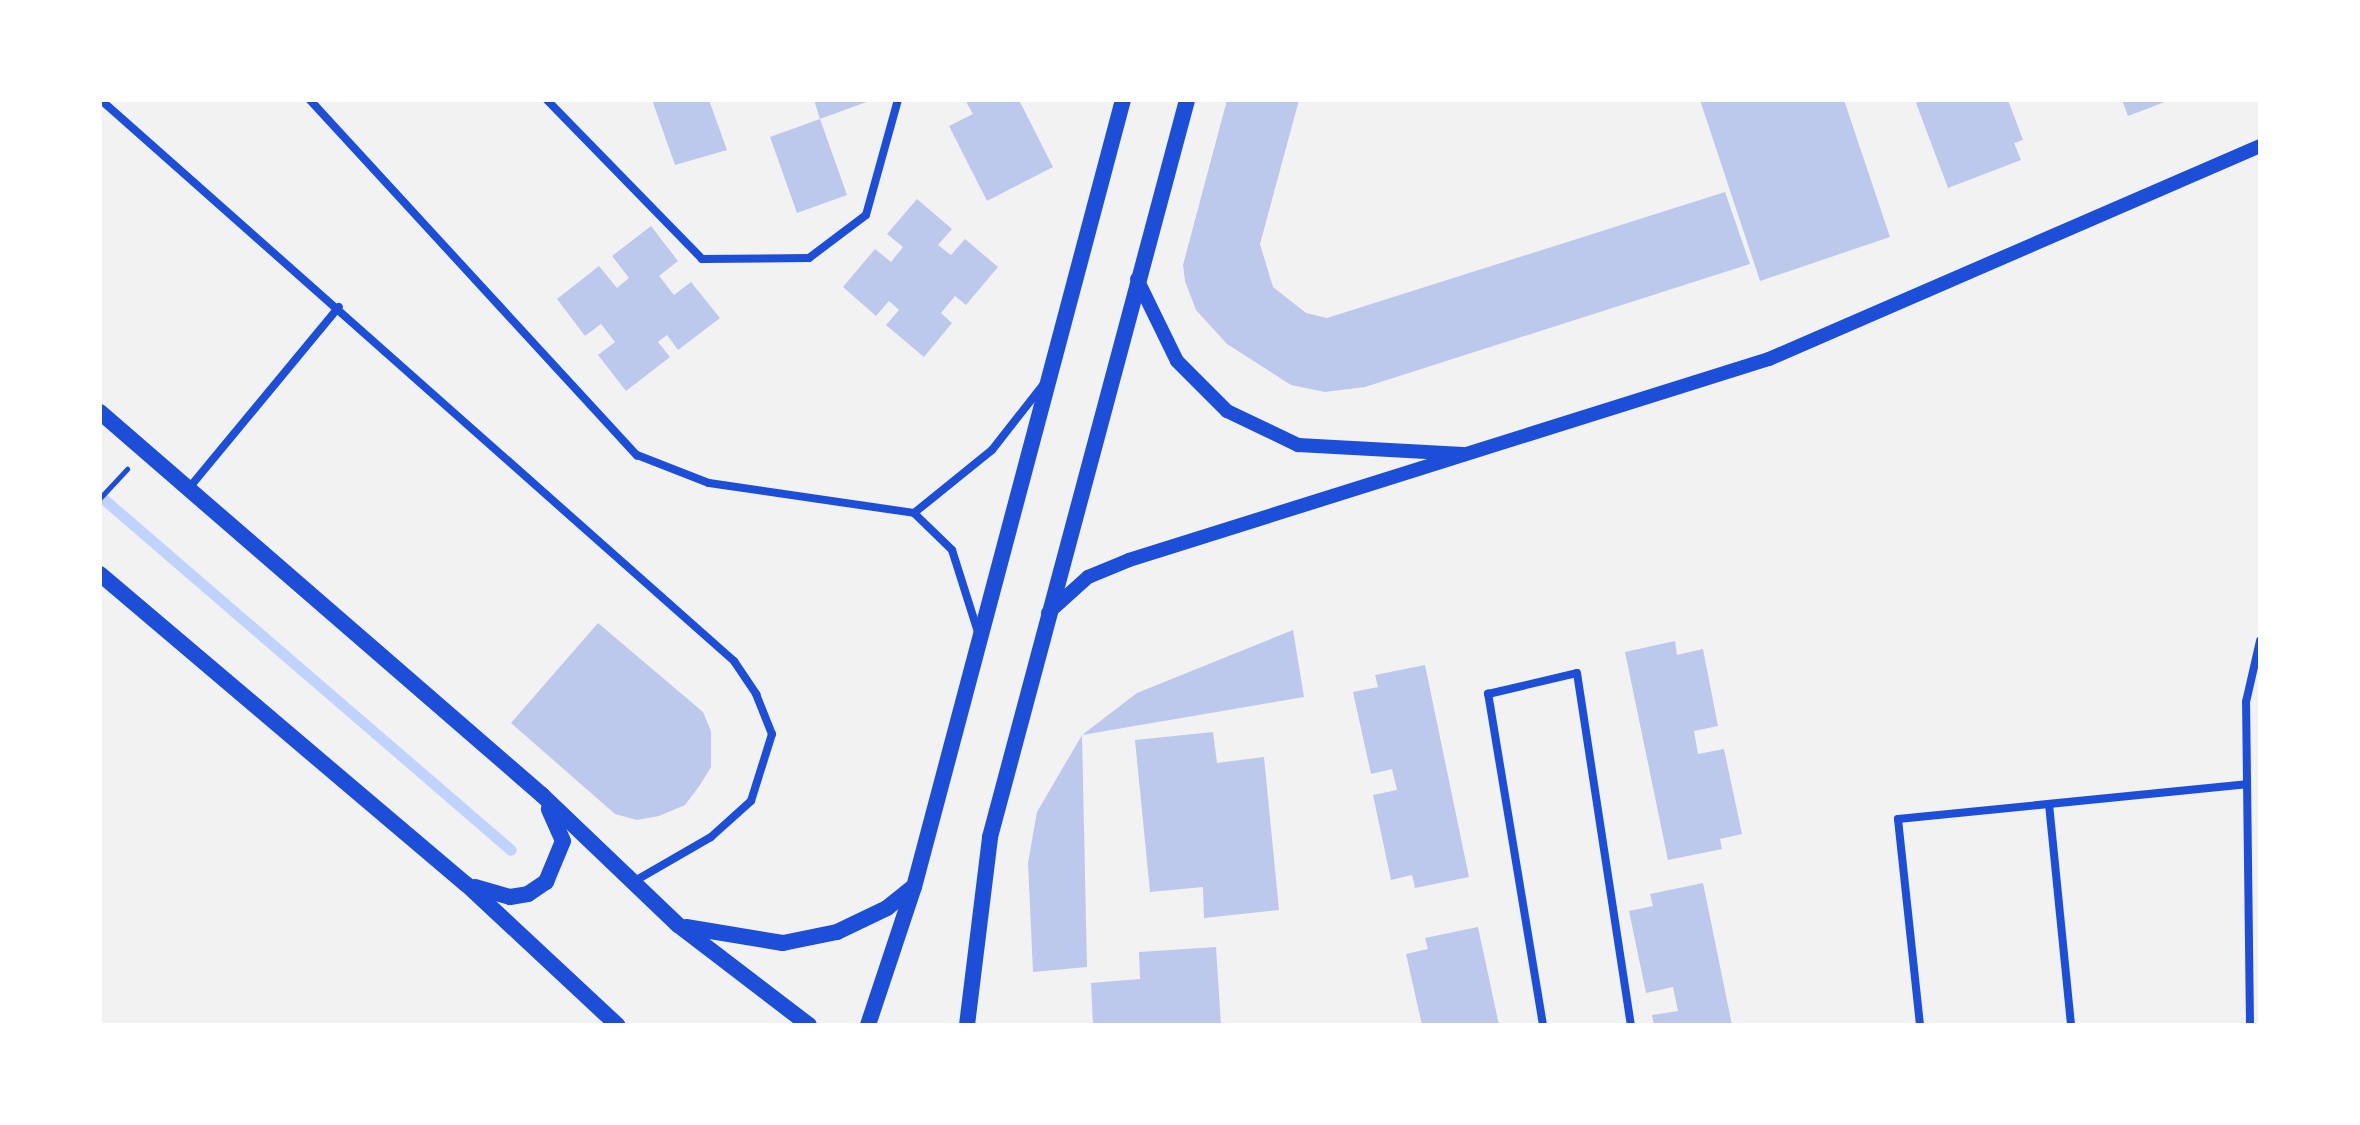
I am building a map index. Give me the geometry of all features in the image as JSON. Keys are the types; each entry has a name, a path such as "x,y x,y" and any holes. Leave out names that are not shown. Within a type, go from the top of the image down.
{"main road":[{"path":"868,1025 914,887 1123,100"},
{"path":"967,1025 990,837 1187,100"},
{"path":"100,412 542,795 678,925 809,1025"},
{"path":"100,574 466,884 617,1025"},
{"path":"466,884 510,897 528,894 546,882 563,841 542,795"},
{"path":"678,925 783,943 837,932 887,908 914,887"}],"street":[{"path":"101,100 339,307 734,661 756,694 772,734 751,801 711,837 633,882"},
{"path":"310,100 637,455 709,483 914,513 952,550 980,639"},
{"path":"547,100 702,259 809,258 866,215 898,100"},
{"path":"1048,613 1088,577 1129,560 1476,454 1769,359 2260,146"},
{"path":"1137,279 1177,361 1227,411 1298,445 1476,454"},
{"path":"189,489 339,307"},
{"path":"914,513 992,450 1049,378"},
{"path":"2250,1025 2246,702 2260,641"},
{"path":"1543,1025 1488,694 1577,673 1631,1025"},
{"path":"1920,1025 1898,819 2246,784"},
{"path":"2049,804 2071,1025"}],"path":[{"path":"100,498 117,479"}],"building":[{"path":"652,100 709,100 727,150 675,165"},
{"path":"814,100 872,100 820,119"},
{"path":"965,100 1019,100 1053,167 987,201 949,126 973,114"},
{"path":"1227,100 1299,100 1260,244 1273,287 1306,313 1327,318 1725,192 1750,264 1365,387 1325,392 1291,385 1227,344 1196,310 1185,281 1183,265"},
{"path":"1700,100 1844,100 1890,237 1760,281"},
{"path":"1923,100 2008,100 2023,140 2014,143 2021,160 1948,188 1916,103"},
{"path":"2122,100 2170,100 2128,116"},
{"path":"820,119 847,195 797,213 770,137"},
{"path":"917,199 952,229 938,245 951,255 965,239 998,267 966,305 955,296 941,313 952,323 924,357 886,325 899,310 889,301 876,316 843,287 875,249 891,262 903,247 887,234"},
{"path":"651,226 678,261 659,276 674,295 691,282 720,318 678,350 667,335 658,342 670,357 626,391 598,355 615,342 601,324 585,336 557,299 599,266 617,288 629,278 612,256"},
{"path":"598,623 703,712 711,731 711,767 700,785 685,805 659,816 637,820 615,814 511,723"},
{"path":"1293,630 1304,697 1082,735 1137,693"},
{"path":"1675,641 1677,655 1703,649 1718,726 1694,731 1698,754 1724,749 1742,834 1720,839 1722,849 1668,860 1625,652"},
{"path":"1425,665 1469,877 1415,888 1412,875 1391,880 1373,795 1397,790 1392,769 1371,774 1353,692 1378,687 1375,675"},
{"path":"1213,732 1217,763 1264,757 1279,910 1204,918 1203,887 1150,892 1135,740"},
{"path":"1082,735 1087,967 1033,972 1028,863 1037,812"},
{"path":"1703,883 1732,1025 1654,1025 1652,1015 1678,1011 1673,987 1646,993 1629,911 1653,906 1650,894"},
{"path":"1478,927 1499,1025 1422,1025 1406,954 1428,949 1425,938"},
{"path":"1216,947 1221,1025 1093,1025 1091,983 1140,979 1139,952"}],"waterway":[{"path":"100,496 511,850"}]}
